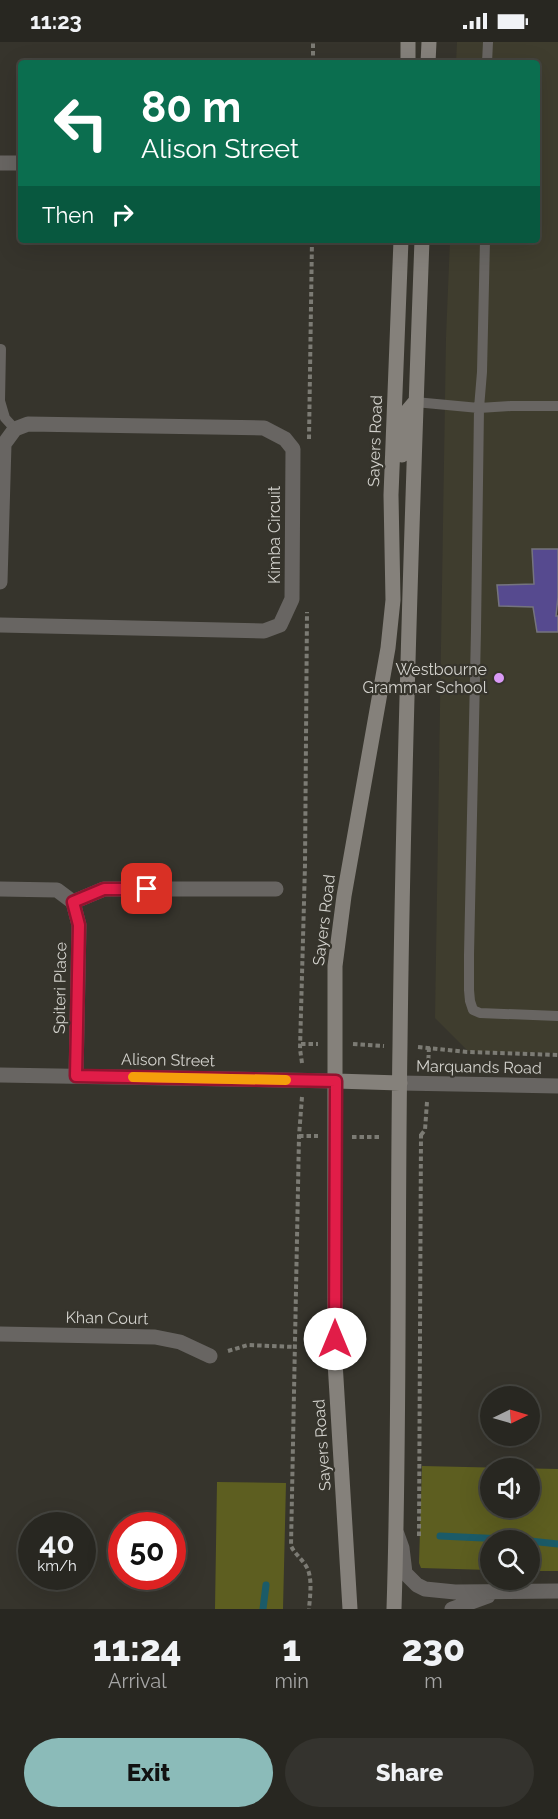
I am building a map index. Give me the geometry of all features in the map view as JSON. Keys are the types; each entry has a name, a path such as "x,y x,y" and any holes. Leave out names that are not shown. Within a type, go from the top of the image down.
{"main road":[{"path":"408,42 408,60"},
{"path":"428,60 429,42"},
{"name":"Sayers Road","path":"350,1609 335,1362 335,966 344,896 388,648 393,600 391,495 401,243"},
{"path":"394,1609 404,834 415,402 422,243"},
{"path":"393,600 400,557 404,415 415,402"},
{"path":"336,1081 400,1083"}],"street":[{"path":"0,163 18,163"},
{"name":"Kimba Circuit","path":"0,625 264,631 280,625 292,599 293,449 285,439 264,428 28,424 15,429"},
{"path":"0,582 4,444 15,429"},
{"path":"0,889 57,890 73,902 104,889 276,889"},
{"name":"Spiteri Place","path":"73,902 79,925 76,1076"},
{"name":"Alison Street","path":"0,1074 336,1081"},
{"name":"Marquands Road","path":"400,1083 558,1086"},
{"name":"Khan Court","path":"0,1334 155,1337 180,1342 210,1356"},
{"path":"396,1531 402,1548 405,1573 417,1585 425,1589 455,1592 558,1592"},
{"path":"452,1609 502,1591"}],"lane":[{"path":"487,60 488,42"},
{"path":"485,243 482,361 478,408 470,1001 473,1010 480,1013 558,1016"},
{"path":"1,349 0,401 6,418 15,429"},
{"path":"415,402 478,408 558,406"}],"path":[{"path":"313,42 313,60"},
{"path":"309,442 312,243"},
{"path":"307,608 301,1044 304,1080 299,1136 291,1546 310,1573 309,1609"},
{"path":"301,1044 429,1047 467,1052 558,1055"},
{"path":"419,1541 422,1134"},
{"path":"210,1356 248,1345 296,1347"}],"shaded area":[{"name":"Westbourne Grammar School","path":"457,42 558,42 558,1053 468,1051 435,1018 446,338 450,243 540,243 540,60 456,60"},
{"path":"422,1466 480,1467 480,1518 540,1518 540,1468 558,1469 558,1571 540,1571 540,1530 480,1530 480,1570 421,1568 419,1563"},
{"path":"217,1482 286,1483 283,1609 215,1609"}],"building":[{"path":"532,549 558,549 556,616 558,616 558,632 537,632 533,607 499,606 497,585 534,584"}],"waterway":[{"path":"440,1536 480,1538"},
{"path":"540,1542 558,1544"},
{"path":"263,1609 266,1585"}],"slow traffic":[{"path":"133,1077 286,1080"}],"place":[{"name":"Westbourne Grammar School","path":"499,678"}],"route":[{"path":"147,889 104,889 73,902 79,925 76,1076 336,1081 335,1339"}]}
